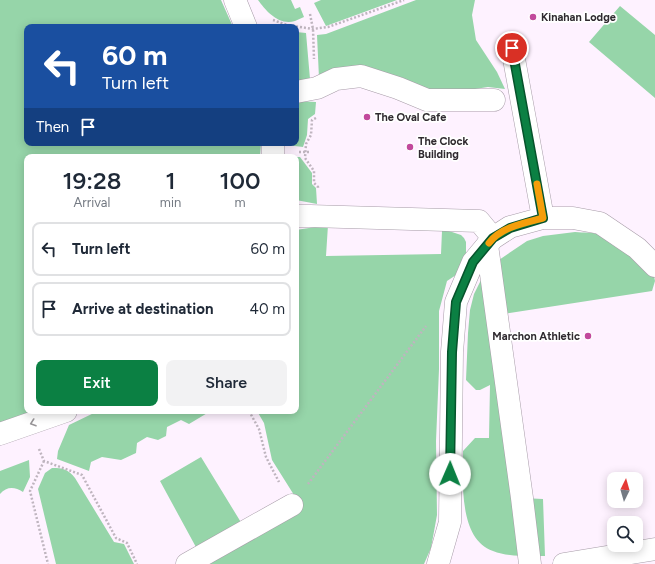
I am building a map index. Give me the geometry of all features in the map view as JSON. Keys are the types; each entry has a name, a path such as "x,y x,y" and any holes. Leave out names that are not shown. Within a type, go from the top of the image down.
{"street":[{"path":"235,0 245,24"},
{"path":"512,48 543,218"},
{"path":"306,90 336,79 361,76 398,88 427,100 494,100"},
{"path":"299,216 479,221 490,241 530,564"},
{"path":"438,564 450,522 452,357 456,302 473,262 490,241 510,228 543,218 573,218 600,223 637,248 655,266"},
{"path":"0,434 58,414"},
{"path":"188,564 292,505"},
{"path":"564,564 655,549"}],"path":[{"path":"299,26 313,28 328,27 404,0"},
{"path":"310,14 313,28"},
{"path":"245,24 268,18 284,24"},
{"path":"306,90 320,98 319,116 312,120 312,135 306,144 305,158 314,171 314,183 318,187 318,217"},
{"path":"251,414 259,429 266,457 292,505 429,322"},
{"path":"31,424 44,461 30,491 48,564"},
{"path":"44,461 82,475 116,538 127,543 137,564"}],"green space":[{"path":"0,0 221,0 232,24 24,24 24,146 261,146 260,154 24,154 24,414 38,414 0,425"},
{"path":"258,0 291,0 295,9 300,7 304,17 289,22 278,19 269,13"},
{"path":"321,0 397,0 326,26 314,3"},
{"path":"416,0 475,0 472,15 476,40 497,72 505,89 488,87 475,89 432,90 319,78 317,35 326,34"},
{"path":"620,6 655,35 655,98 589,42"},
{"path":"299,32 306,33 310,79 299,81"},
{"path":"299,101 316,102 315,114 308,119 307,135 303,147 295,146 299,146"},
{"path":"299,157 312,173 312,184 316,188 317,204 299,201"},
{"path":"328,225 326,256 441,254 442,231 449,231 461,235 466,242 466,260 459,273 447,281 439,311 439,369 436,441 437,515 431,548 424,564 202,564 294,495 272,460 264,423 259,414 299,414 299,230"},
{"path":"575,232 603,235 616,242 654,276 655,281 652,291 503,314 496,262 527,241 543,236"},
{"path":"484,274 522,498 543,499 545,556 518,556 493,551 482,544 474,534 468,522 463,492 463,451 475,438 489,438 490,385 480,390 476,390 466,380 470,310 474,294"},
{"path":"92,414 206,414 189,424 181,420 167,427 166,436 158,440 147,437 137,443 136,453 121,460 102,457 91,462 89,471 57,459 58,451 69,425"},
{"path":"201,457 242,524 197,549 160,481"},
{"path":"29,460 30,477 23,492 11,488 0,494 0,471"},
{"path":"52,468 65,470 75,478 114,542 124,544 134,564 56,564 38,489 45,473"}],"slow traffic":[{"path":"489,243 493,238 510,228 543,218 537,184"}],"place":[{"name":"Kinahan Lodge","path":"533,17"},
{"name":"The Oval Cafe","path":"367,117"},
{"name":"The Clock Building","path":"410,147"},
{"name":"Marchon Athletic","path":"588,336"}],"route":[{"path":"450,474 452,352 456,302 473,262 493,238 510,228 543,218 512,48"}]}
